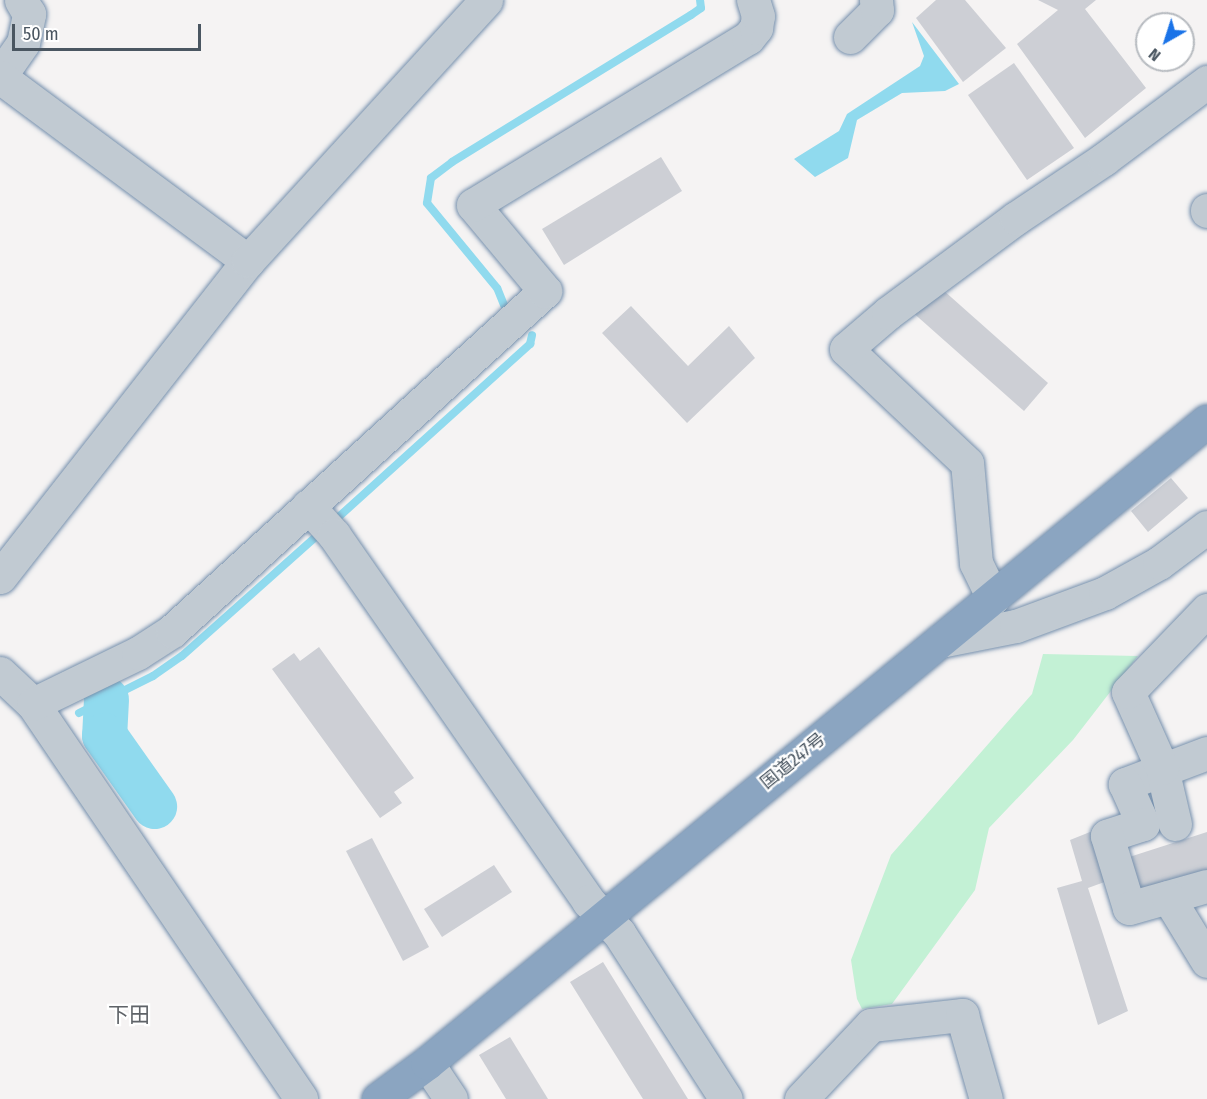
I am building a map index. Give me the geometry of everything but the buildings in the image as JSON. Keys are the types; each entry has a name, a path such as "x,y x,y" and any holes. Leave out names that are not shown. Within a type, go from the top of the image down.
{"highway":[{"name":"国道247号","path":"378,1099 427,1062 602,916 1207,422"}],"street":[{"path":"21,0 29,14 23,43 0,76 248,261"},
{"path":"0,577 248,261 486,0"},
{"path":"33,704 157,642 320,519 545,291 473,205 748,38 756,28 759,16 753,0"},
{"path":"850,37 877,10 876,0"},
{"path":"993,598 976,563 967,463 846,349 888,313 1016,218 1104,159 1207,82"},
{"path":"320,519 588,902 619,933 726,1099"},
{"path":"940,641 1016,626 1105,593 1159,563 1207,527"},
{"path":"1175,824 1162,768 1128,692 1207,610"},
{"path":"0,673 33,704 301,1099"},
{"path":"1207,753 1162,768 1125,784 1143,824 1107,836 1129,908 1207,886"},
{"path":"1168,897 1207,961"},
{"path":"801,1099 871,1025 962,1015 986,1099"},
{"path":"427,1062 451,1099"}],"green space":[{"path":"1043,654 1138,656 1073,740 989,828 975,890 892,1004 862,1009 857,999 851,960 891,855 1032,694"}],"water":[{"path":"912,22 959,84 945,91 902,93 857,120 848,158 815,177 794,159 839,131 847,114 920,66 924,56"}],"waterway":[{"path":"504,305 497,288 427,203 431,178 452,162 691,15 701,8 700,0"},
{"path":"333,522 530,344 532,335"},
{"path":"79,713 153,676 182,656 321,532"},
{"path":"106,699 104,735 154,806"}],"district":[{"name":"下田","path":"129,1015"}]}
